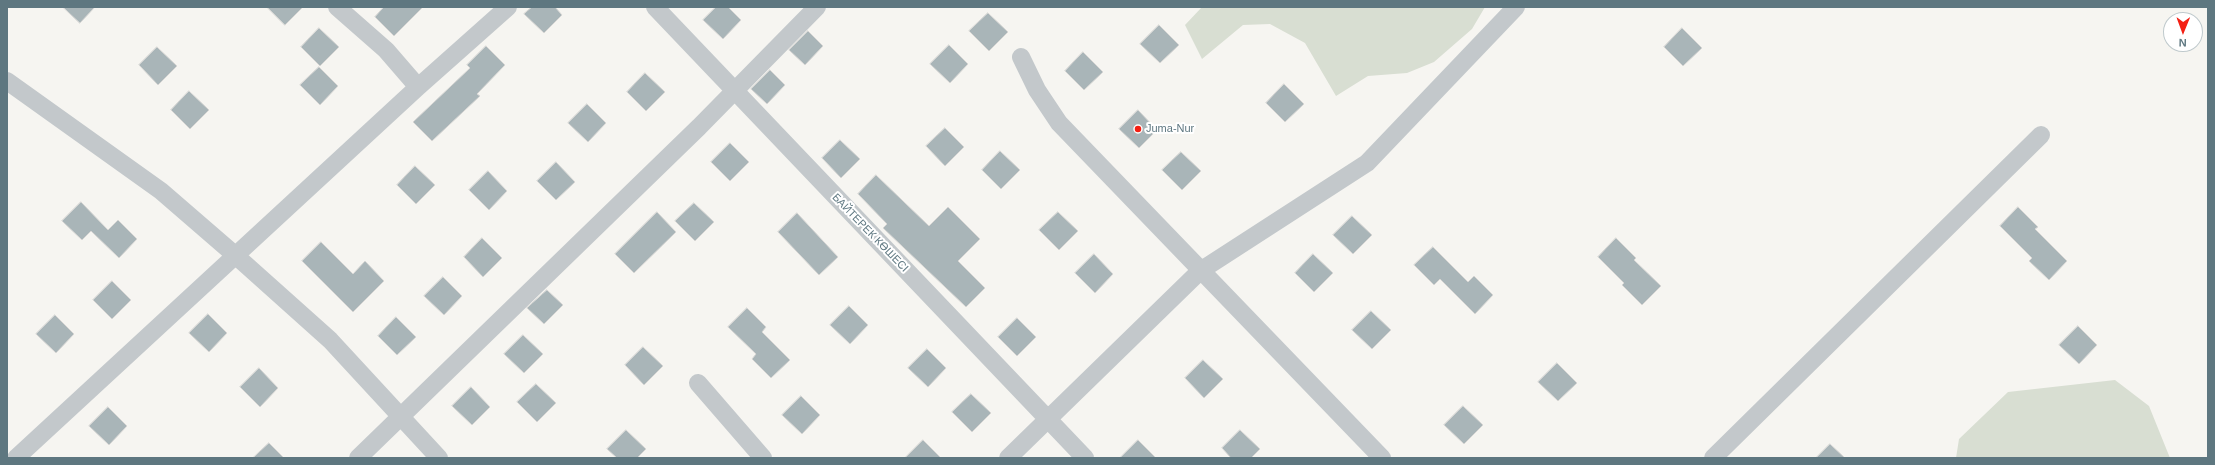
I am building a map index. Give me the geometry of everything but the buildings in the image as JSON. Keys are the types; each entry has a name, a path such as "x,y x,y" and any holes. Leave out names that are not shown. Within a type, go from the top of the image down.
{"street":[{"path":"337,7 386,50 418,86"},
{"path":"16,458 418,86 508,7"},
{"name":"БАЙТЕРЕК КӨШЕСІ","path":"655,7 1085,458"},
{"path":"358,458 817,7"},
{"path":"1008,458 1200,271 1367,163 1516,7"},
{"path":"1021,58 1037,90 1059,123 1200,271 1382,458"},
{"path":"7,81 162,191 236,255 330,340 439,458"},
{"path":"1713,458 2041,135"},
{"path":"698,383 763,458"}],"shaded area":[{"path":"1202,7 1485,7 1472,29 1434,62 1407,73 1368,76 1336,96 1305,43 1270,24 1243,25 1202,59 1185,25"},
{"path":"2115,380 2149,406 2170,458 1956,458 1959,439 2008,392"}],"place":[{"name":"Juma-Nur","path":"1138,129"}]}
